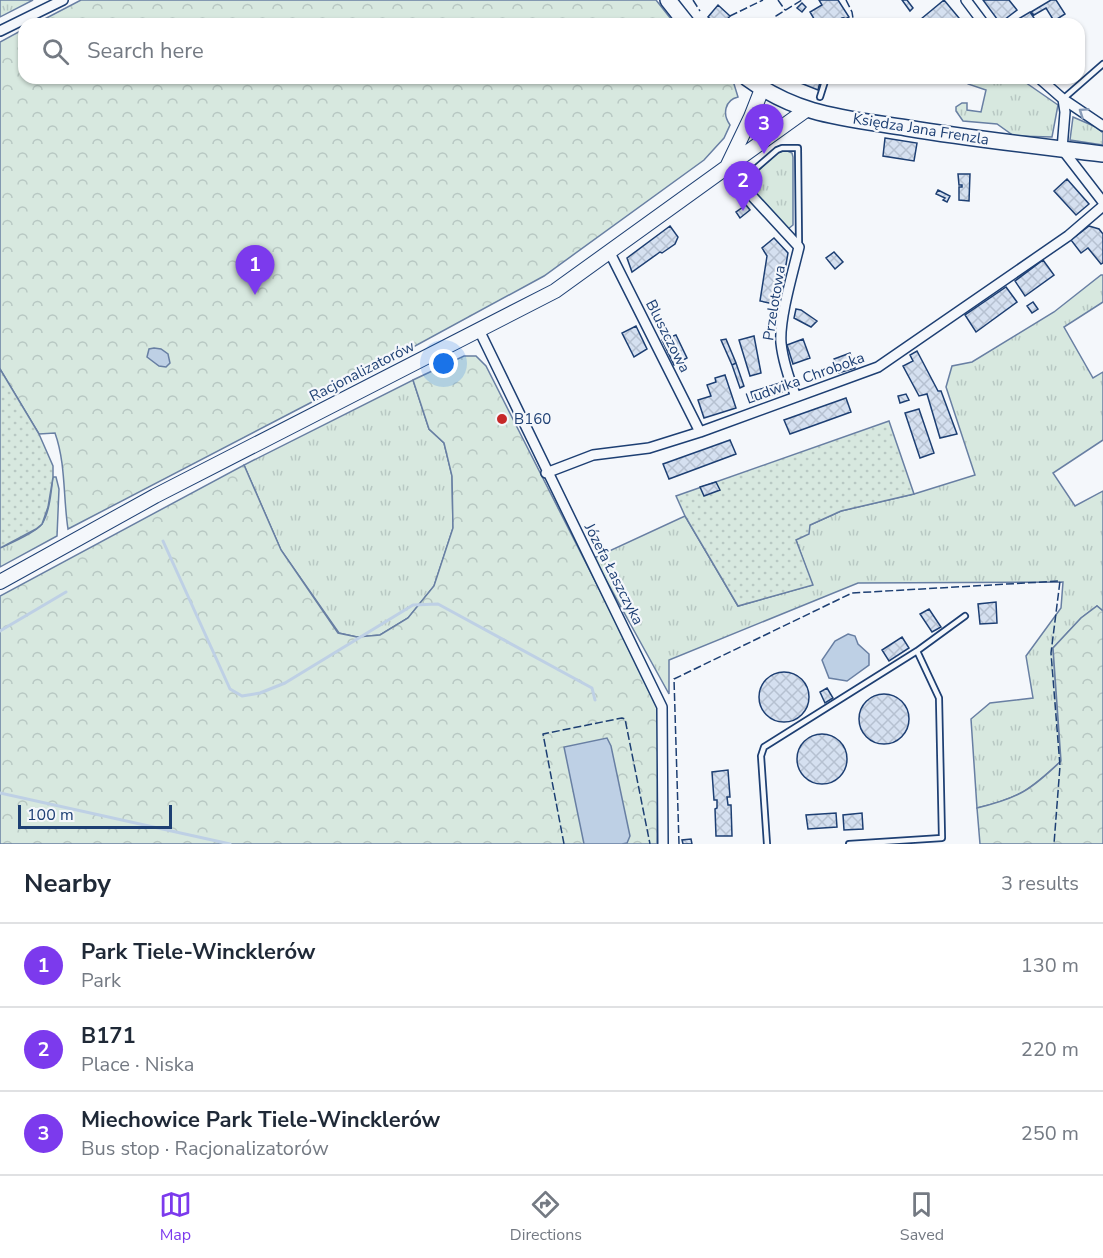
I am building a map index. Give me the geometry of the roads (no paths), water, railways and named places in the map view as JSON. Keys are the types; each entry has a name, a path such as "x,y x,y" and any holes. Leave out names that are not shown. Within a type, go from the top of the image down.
{"main road":[{"path":"668,0 682,18"},
{"name":"Księdza Jana Frenzla","path":"755,84 781,100 806,110 947,135 1103,154"}],"street":[{"path":"28,18 63,0"},
{"path":"966,0 980,18"},
{"path":"0,32 18,23"},
{"path":"1046,84 1103,126"},
{"name":"Racjonalizatorów","path":"726,168 762,89"},
{"path":"1064,99 1062,149 1103,204"},
{"name":"Racjonalizatorów","path":"0,582 155,496 555,291 806,110"},
{"path":"726,168 799,247"},
{"name":"Ludwika Chroboka","path":"546,472 593,455 648,448 700,432 878,367 1068,236 1103,204"},
{"name":"Przelotowa","path":"795,397 785,366 781,341 786,303 799,247"},
{"name":"Bluszczowa","path":"610,253 700,432"},
{"name":"Józefa Łaszczyka","path":"479,330 662,707 663,844"}],"lane":[{"path":"1085,80 1103,64"},
{"path":"820,97 823,84"},
{"path":"1064,99 1081,84"},
{"path":"739,183 777,150 788,147 798,148 799,247"},
{"path":"767,844 761,756 764,747 917,651 965,616"},
{"path":"849,844 942,838 939,698 917,651"}],"water":[{"path":"149,349 161,349 168,354 170,363 166,367 159,366 147,357"},
{"path":"848,634 855,636 858,644 869,654 869,665 847,681 829,678 822,660 835,641"},
{"path":"607,738 611,746 630,836 627,843 622,844 584,844 564,747"}],"waterway":[{"path":"163,541 230,689 242,696 260,693 285,683 413,605 438,604 592,688 595,700"},
{"path":"0,631 66,592"},
{"path":"0,793 230,844"}],"place":[{"name":"Miechowice Park Tiele-Wincklerów","path":"764,154"},
{"name":"B171","path":"743,211"},
{"name":"Park Tiele-Wincklerów","path":"255,295"},
{"name":"B160","path":"502,419"}]}
